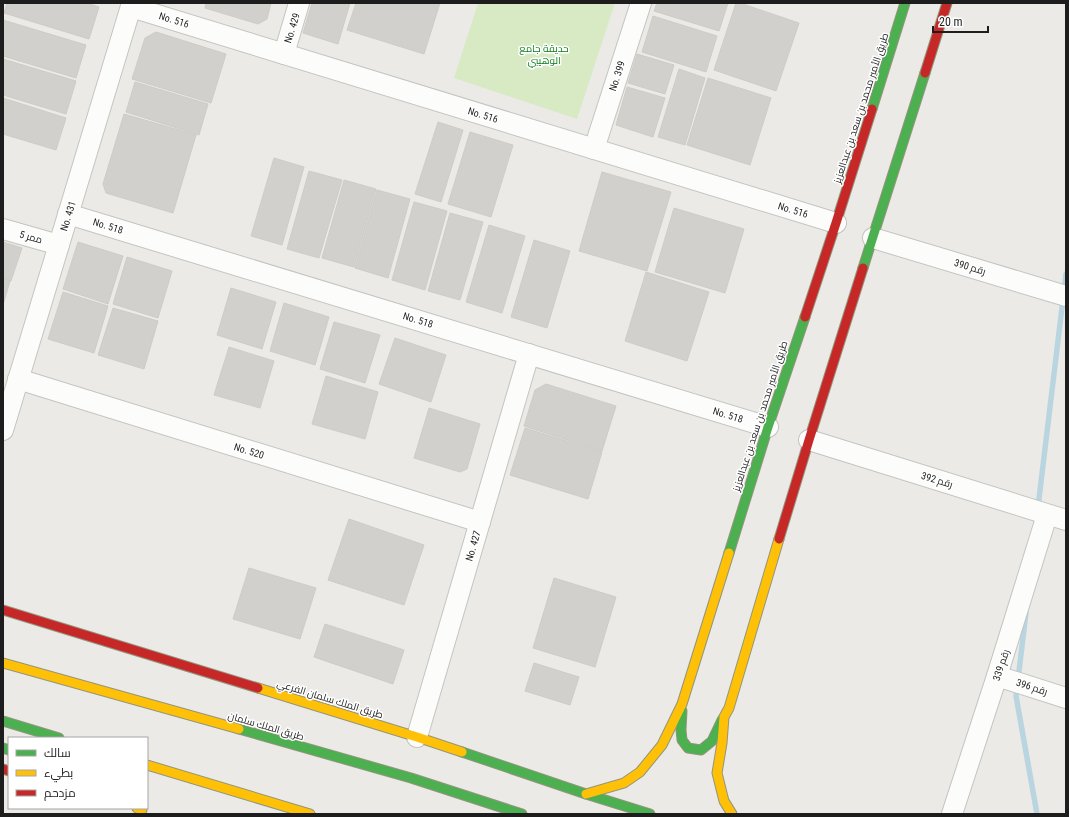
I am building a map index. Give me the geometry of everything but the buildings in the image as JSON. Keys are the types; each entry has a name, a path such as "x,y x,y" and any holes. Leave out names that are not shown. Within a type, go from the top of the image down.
{"main road":[{"name":"طريق الأمير محمد بن سعد بن عبدالعزيز","path":"586,794 624,783 640,772 662,745 682,704 768,427 836,223 905,3"},
{"path":"682,704 682,740 688,748 700,750 712,741 728,708 808,440 947,3"},
{"name":"طريق الملك سلمان الفرعي","path":"3,610 417,737 650,814"},
{"name":"طريق الملك سلمان","path":"3,663 411,778 522,814"},
{"path":"724,717 718,773 724,800 732,814"},
{"path":"3,721 56,737"},
{"path":"148,765 310,814"}],"street":[{"name":"No. 429","path":"284,54 299,3"},
{"name":"No. 399","path":"594,149 640,3"},
{"name":"No. 516","path":"132,5 284,54 836,223"},
{"name":"No. 431","path":"3,430 132,5"},
{"name":"No. 518","path":"68,214 768,427"},
{"name":"ممر 5","path":"3,229 59,245"},
{"name":"رقم 390","path":"873,238 1066,296"},
{"name":"No. 427","path":"417,737 529,354"},
{"name":"No. 520","path":"18,379 480,522"},
{"name":"رقم 392","path":"808,440 1066,520"},
{"name":"رقم 339","path":"952,814 1047,515"},
{"name":"رقم 396","path":"997,676 1066,698"}],"green space":[{"name":"حديقة جامع الوهيبي","path":"478,3 615,3 577,119 454,78"}],"waterway":[{"path":"1038,507 1066,274"},
{"path":"1026,613 1016,696 1037,814"}],"traffic: fast":[{"path":"872,109 905,3"},
{"path":"863,268 925,73"},
{"path":"729,553 768,427 805,317"},
{"path":"682,711 682,740 688,748 701,750 712,741 722,720"},
{"path":"3,721 56,737"},
{"path":"239,729 411,778 522,814"},
{"path":"3,748 8,750"},
{"path":"462,752 650,814"}],"traffic: slow":[{"path":"732,814 724,801 717,773 722,743 724,717 729,708 779,539"},
{"path":"586,794 624,783 640,772 662,745 682,704 729,553"},
{"path":"3,663 239,729"},
{"path":"258,688 462,752"},
{"path":"148,765 310,814"}],"traffic: jam":[{"path":"925,73 947,3"},
{"path":"805,317 872,109"},
{"path":"779,539 863,268"},
{"path":"3,610 258,688"},
{"path":"3,769 8,771"}]}
